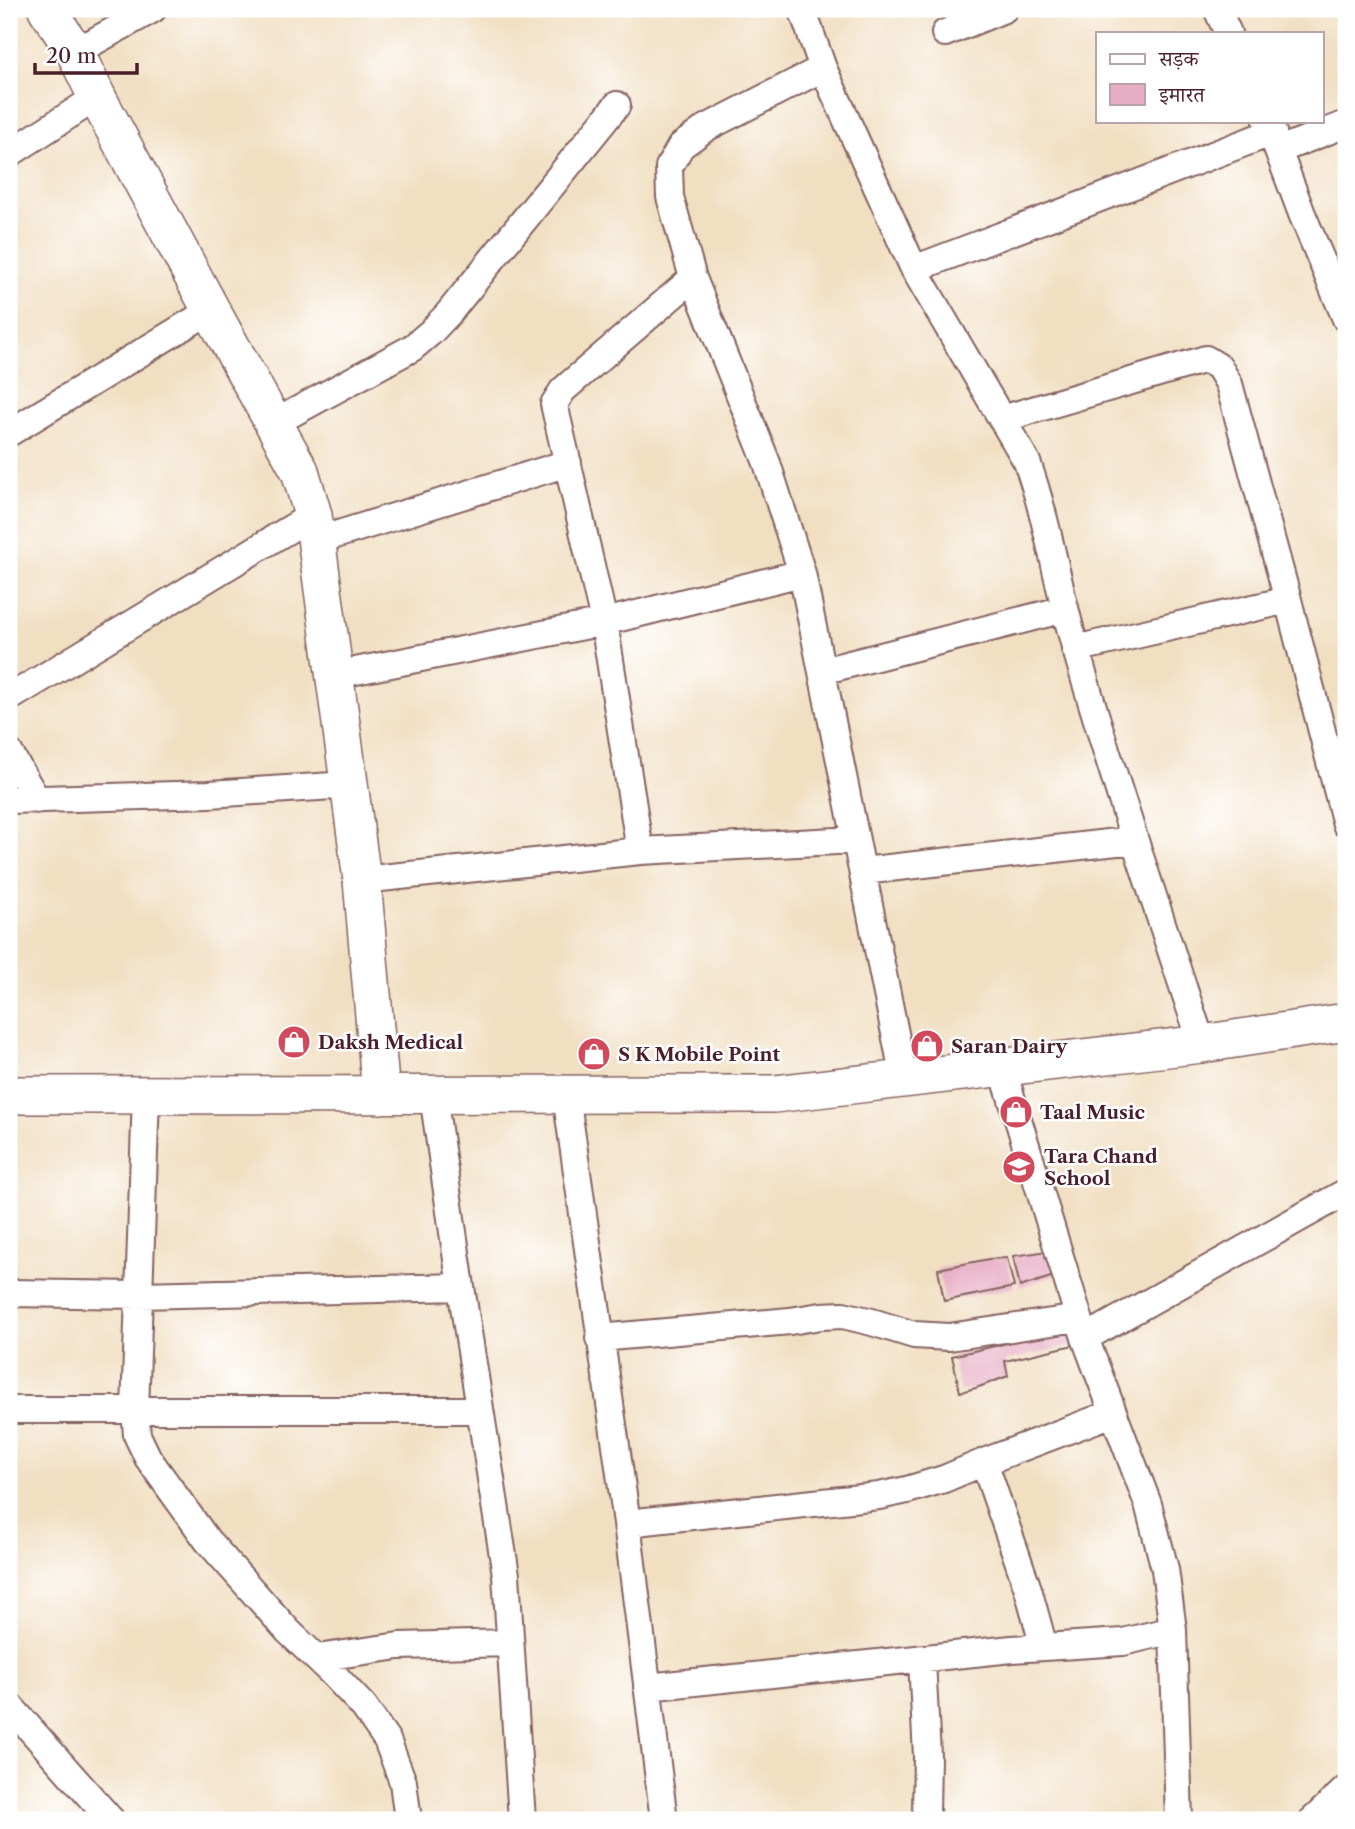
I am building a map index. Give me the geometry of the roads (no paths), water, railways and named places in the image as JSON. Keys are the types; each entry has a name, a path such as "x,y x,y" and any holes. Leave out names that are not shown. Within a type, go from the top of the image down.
{"main road":[{"path":"47,9 75,52 211,310 300,471 315,528 362,880 381,1095"},
{"path":"9,1095 774,1094 1202,1044 1346,1022"}],"street":[{"path":"75,52 153,9"},
{"path":"802,9 823,68 914,268 1027,462 1040,497 1065,609 1109,764 1202,1044"},
{"path":"945,33 1004,9"},
{"path":"1217,9 1228,32"},
{"path":"823,68 706,128 681,146 669,167 670,197 693,278 767,463 802,573 904,1078"},
{"path":"9,154 97,97"},
{"path":"274,423 412,348 431,332 457,304 617,105"},
{"path":"914,268 1273,135 1346,124"},
{"path":"1273,135 1302,215 1346,319"},
{"path":"640,851 604,621 555,404 563,390 693,278"},
{"path":"9,433 211,310"},
{"path":"1002,419 1206,359 1219,367 1229,384 1346,824"},
{"path":"9,698 315,528 568,463"},
{"path":"335,675 604,621 802,573"},
{"path":"1076,649 1288,600"},
{"path":"822,671 1065,609"},
{"path":"9,752 37,800"},
{"path":"9,800 209,794 349,785"},
{"path":"362,880 640,851 856,840"},
{"path":"863,871 1134,840"},
{"path":"1002,1067 1082,1328 1148,1504 1165,1569 1173,1630 1179,1820"},
{"path":"146,1095 135,1410 137,1436 148,1458 207,1540 288,1631 364,1707 387,1740 402,1782 408,1820"},
{"path":"433,1095 506,1575 522,1820"},
{"path":"566,1095 627,1523 664,1820"},
{"path":"599,1339 843,1315 914,1335 949,1337 1082,1328 1346,1192"},
{"path":"9,1293 139,1295 461,1287"},
{"path":"9,1410 480,1410"},
{"path":"627,1523 879,1496 907,1490 944,1479 1113,1413"},
{"path":"984,1462 1028,1589 1044,1647"},
{"path":"648,1687 1012,1649 1123,1642 1173,1630"},
{"path":"317,1658 399,1646 509,1643"},
{"path":"922,1660 927,1756 924,1820"},
{"path":"9,1705 111,1820"},
{"path":"1313,1820 1346,1789"}],"place":[{"name":"Daksh Medical","path":"294,1042"},
{"name":"Saran Dairy","path":"927,1046"},
{"name":"S K Mobile Point","path":"594,1054"},
{"name":"Taal Music","path":"1016,1112"},
{"name":"Tara Chand School","path":"1019,1167"}]}
